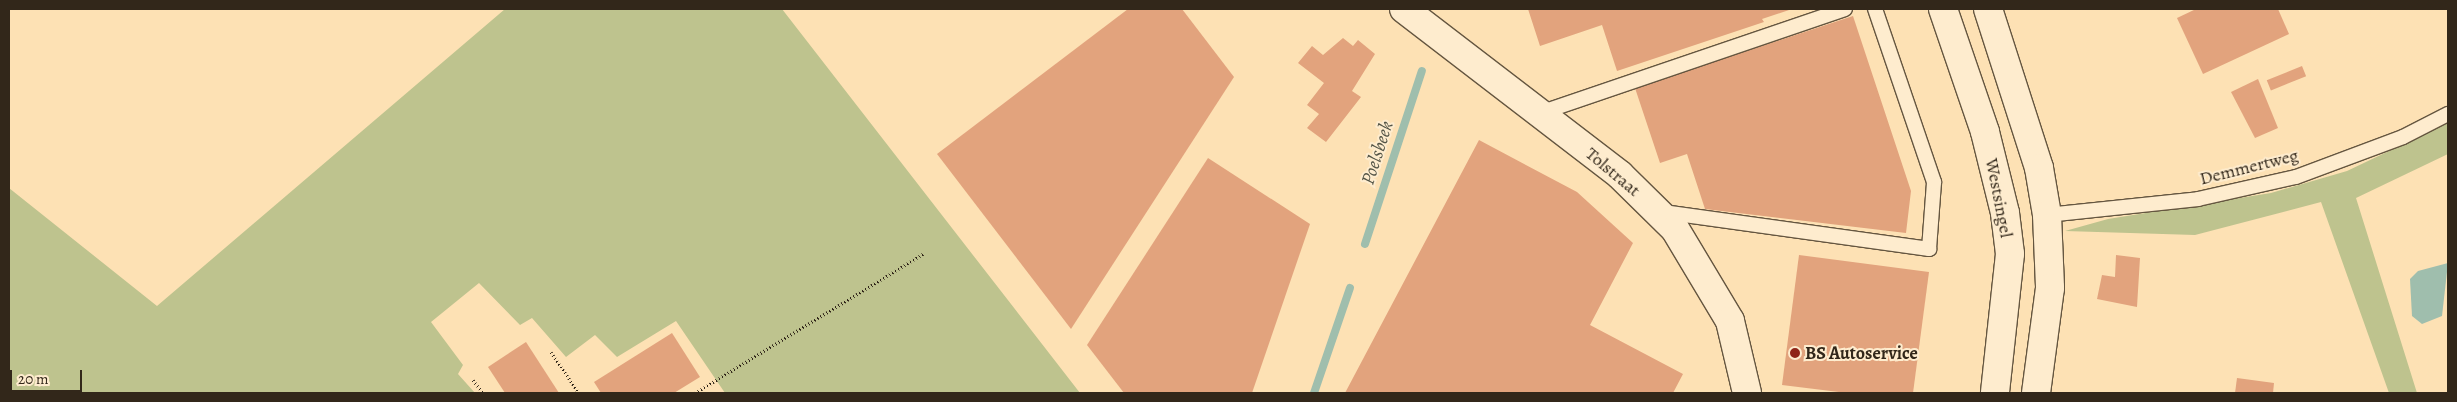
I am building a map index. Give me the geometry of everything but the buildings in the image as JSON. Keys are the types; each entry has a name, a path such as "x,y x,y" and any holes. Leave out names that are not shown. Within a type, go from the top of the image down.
{"street":[{"name":"Tolstraat","path":"1404,9 1620,176 1658,211 1694,257 1730,321 1748,393"},
{"name":"Westsingel","path":"1943,9 1985,132 2005,212 2010,254 1995,393"},
{"path":"1988,9 2039,168 2047,215 2050,288 2036,393"}],"lane":[{"path":"1540,113 1845,9"},
{"path":"1658,211 1929,249 1934,182 1875,9"},
{"name":"Demmertweg","path":"2047,215 2198,199 2296,177 2404,137 2448,114"}],"path":[{"path":"695,393 924,253"},
{"path":"551,352 579,393"},
{"path":"473,380 483,393"}],"green space":[{"path":"505,9 782,9 1080,393 725,393 676,321 617,357 595,335 566,357 532,318 520,325 479,283 431,322 463,365 458,374 475,393 9,393 9,188 157,306"},
{"path":"2448,123 2448,154 2356,198 2417,393 2389,393 2321,202 2195,235 2065,231 2108,219 2271,193 2347,171"}],"shaded area":[{"path":"2448,263 2442,316 2422,324 2412,316 2410,279 2418,271"}],"waterway":[{"name":"Poelsbeek","path":"1365,244 1422,71"},
{"name":"Poelsbeek","path":"1314,393 1350,288"}],"place":[{"name":"BS Autoservice","path":"1795,353"}]}
